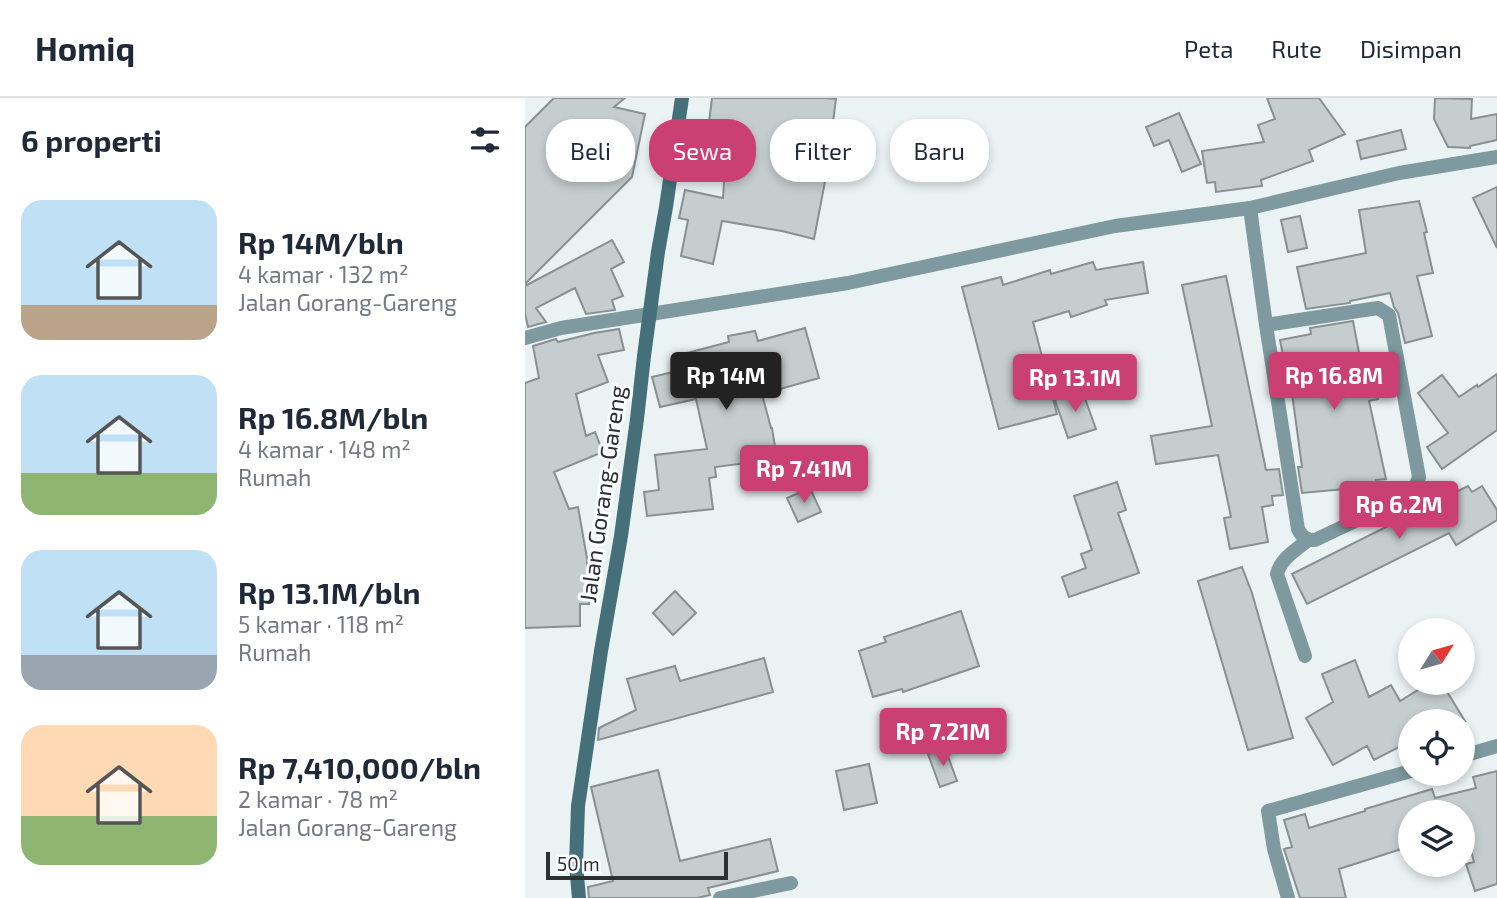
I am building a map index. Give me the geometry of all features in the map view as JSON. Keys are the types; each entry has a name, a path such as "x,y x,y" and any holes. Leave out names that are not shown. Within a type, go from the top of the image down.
{"main road":[{"name":"Jalan Gorang-Gareng","path":"579,898 576,865 578,806 621,536 658,252 682,98"}],"street":[{"path":"525,338 561,328 848,283 1115,226 1250,208 1399,173 1497,157"},
{"path":"1250,208 1266,325 1301,535 1308,540 1315,540 1372,513 1415,488 1419,477 1389,315 1378,308 1266,325"},
{"path":"1305,656 1277,574 1284,560 1308,540"},
{"path":"1475,752 1497,746"},
{"path":"1288,898 1274,849 1268,811 1398,775"},
{"path":"720,898 791,883"}],"building":[{"path":"554,98 625,98 614,107 645,114 635,162 635,119 546,119 546,182 627,182 525,284 525,127"},
{"path":"712,98 836,99 833,119 770,119 770,182 825,182 814,239 722,221 713,264 681,256 688,220 679,218 685,190 723,198 724,182 756,182 756,119 709,119"},
{"path":"1267,98 1319,98 1345,134 1309,150 1313,161 1261,180 1262,186 1216,192 1215,182 1207,183 1202,151 1264,142 1258,125 1275,119"},
{"path":"1435,98 1472,99 1471,119 1497,114 1497,140 1470,148 1448,147 1434,119"},
{"path":"1179,113 1201,164 1182,172 1169,140 1154,146 1146,127"},
{"path":"1401,130 1406,149 1361,159 1357,141"},
{"path":"1497,187 1497,248 1473,198"},
{"path":"1419,201 1433,273 1417,276 1432,336 1405,343 1390,293 1350,303 1306,309 1297,267 1366,253 1359,210"},
{"path":"1300,216 1307,248 1288,252 1281,220"},
{"path":"612,240 624,262 611,269 623,296 612,300 615,310 586,314 575,288 536,308 546,322 528,327 525,286"},
{"path":"1093,262 1096,270 1143,262 1148,293 1105,300 1107,305 1071,317 1069,311 1033,322 1057,414 999,429 962,287 1001,277 1003,285 1050,270 1051,274"},
{"path":"1226,276 1266,470 1279,469 1283,495 1272,496 1273,505 1262,507 1268,542 1230,549 1224,518 1231,517 1218,455 1156,464 1151,436 1212,426 1182,285"},
{"path":"1353,321 1360,358 1369,356 1378,399 1369,401 1386,479 1376,480 1378,496 1347,501 1345,489 1302,493 1298,467 1302,467 1289,371 1286,371 1280,340 1311,334 1310,328"},
{"path":"805,328 819,378 762,394 777,459 715,467 716,477 709,478 713,509 647,516 644,492 659,490 655,455 707,449 696,399 660,407 652,377 690,368 687,353 729,342 728,336 755,331 758,341"},
{"path":"619,329 624,350 598,355 608,382 576,394 586,436 595,432 603,452 554,472 569,509 578,507 587,558 589,604 580,604 580,626 525,628 525,383 539,378 533,346 556,339 558,342"},
{"path":"1497,374 1497,430 1442,469 1427,447 1448,433 1418,393 1442,375 1459,397"},
{"path":"1082,390 1096,429 1068,438 1055,400"},
{"path":"1117,482 1126,510 1118,513 1139,573 1069,597 1062,577 1086,568 1081,554 1092,550 1074,496"},
{"path":"1468,486 1472,492 1482,486 1497,510 1497,520 1456,545 1449,533 1307,604 1292,574"},
{"path":"810,488 821,512 798,522 787,498"},
{"path":"1242,567 1252,593 1293,738 1248,750 1198,581"},
{"path":"675,591 696,613 673,635 653,613"},
{"path":"961,611 979,666 903,692 902,689 873,697 859,651 886,642 884,637"},
{"path":"764,658 773,692 598,740 599,728 636,710 627,679 675,666 680,681"},
{"path":"1355,660 1369,697 1391,685 1400,701 1410,695 1449,695 1458,709 1398,709 1398,748 1374,760 1367,746 1333,765 1306,718 1333,702 1322,674"},
{"path":"945,748 957,781 940,787 928,754"},
{"path":"869,764 877,803 844,810 836,771"},
{"path":"658,770 680,861 770,839 778,871 708,888 710,895 697,898 589,898 588,887 613,881 591,787"},
{"path":"1497,771 1497,884 1475,891 1470,877 1475,877 1475,800 1398,800 1398,850 1339,869 1346,898 1300,898 1284,849 1292,847 1284,820 1305,814 1309,828 1432,789 1435,798 1476,788 1475,776"}]}
